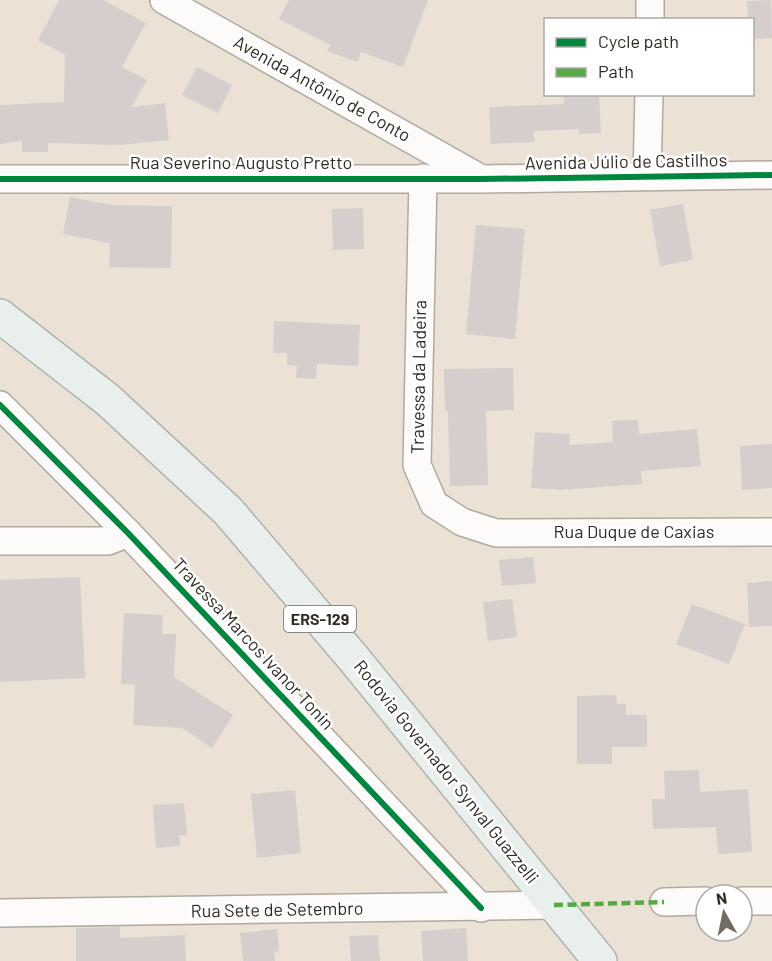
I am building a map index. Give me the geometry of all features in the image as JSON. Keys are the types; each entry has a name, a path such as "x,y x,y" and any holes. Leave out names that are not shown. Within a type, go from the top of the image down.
{"main road":[{"name":"Rodovia Governador Synval Guazzelli","path":"0,316 108,400 228,512 354,659 600,961"}],"street":[{"name":"Avenida Antônio de Conto","path":"164,0 481,179"},
{"path":"650,0 650,18"},
{"path":"647,176 649,96"},
{"name":"Avenida Júlio de Castilhos","path":"481,179 772,175"},
{"name":"Travessa da Ladeira","path":"423,178 417,465 434,504 462,522 496,533"},
{"name":"Rua Severino Augusto Pretto","path":"0,179 481,179"},
{"name":"Travessa Marcos Ivanor Tonin","path":"0,405 128,533 481,908"},
{"name":"Rua Duque de Caxias","path":"496,533 772,532"},
{"path":"0,541 108,541 128,533"},
{"path":"754,901 772,901"},
{"path":"664,902 694,902"},
{"name":"Rua Sete de Setembro","path":"0,913 481,908 554,905"}],"building":[{"path":"59,0 103,0 146,23 122,67 147,80 132,107 165,103 169,140 120,145 48,143 48,152 22,152 22,141 0,144 0,105 64,102 65,55 38,40"},
{"path":"289,0 428,0 403,67 361,52 357,62 327,51 330,45 279,19"},
{"path":"771,0 772,38 754,39 754,18 748,18 747,1"},
{"path":"197,67 232,85 218,113 182,95"},
{"path":"564,96 599,96 601,133 579,134 579,129 534,131 534,142 491,144 489,107 564,104"},
{"path":"70,197 113,205 172,206 171,268 109,267 110,243 63,234"},
{"path":"683,204 693,260 660,266 650,210"},
{"path":"363,208 364,249 333,250 332,209"},
{"path":"476,225 525,229 515,339 466,334"},
{"path":"274,321 360,325 358,366 317,364 316,379 296,378 297,366 287,365 287,353 273,353"},
{"path":"513,368 514,410 486,411 488,485 450,486 448,411 445,411 444,369"},
{"path":"638,420 639,434 697,429 701,466 641,471 642,484 560,490 531,488 535,432 570,434 569,445 613,442 612,421"},
{"path":"772,444 772,488 742,490 740,446"},
{"path":"533,557 536,583 502,586 499,560"},
{"path":"80,577 85,678 0,682 0,580"},
{"path":"772,581 772,626 749,627 747,583"},
{"path":"512,599 517,637 488,641 483,602"},
{"path":"692,604 745,624 729,664 676,644"},
{"path":"124,613 163,615 162,634 176,634 174,677 233,715 212,748 182,728 133,725 135,685 121,684"},
{"path":"616,695 617,704 626,704 626,715 647,715 647,747 612,747 612,764 577,764 577,696"},
{"path":"699,770 700,792 748,789 752,852 718,854 716,827 653,829 652,799 665,799 664,771"},
{"path":"295,790 301,853 257,858 251,794"},
{"path":"184,803 187,835 179,835 180,846 156,848 153,805"},
{"path":"120,927 120,938 185,935 186,961 76,961 76,928"},
{"path":"466,928 468,961 423,961 421,931"},
{"path":"277,929 279,951 274,952 275,961 243,961 240,933"},
{"path":"378,935 380,961 351,961 349,936"}],"marked path":[{"path":"554,905 664,902"}],"cycle path":[{"path":"0,179 481,179 772,175"},
{"path":"0,405 128,533 481,908"}]}
